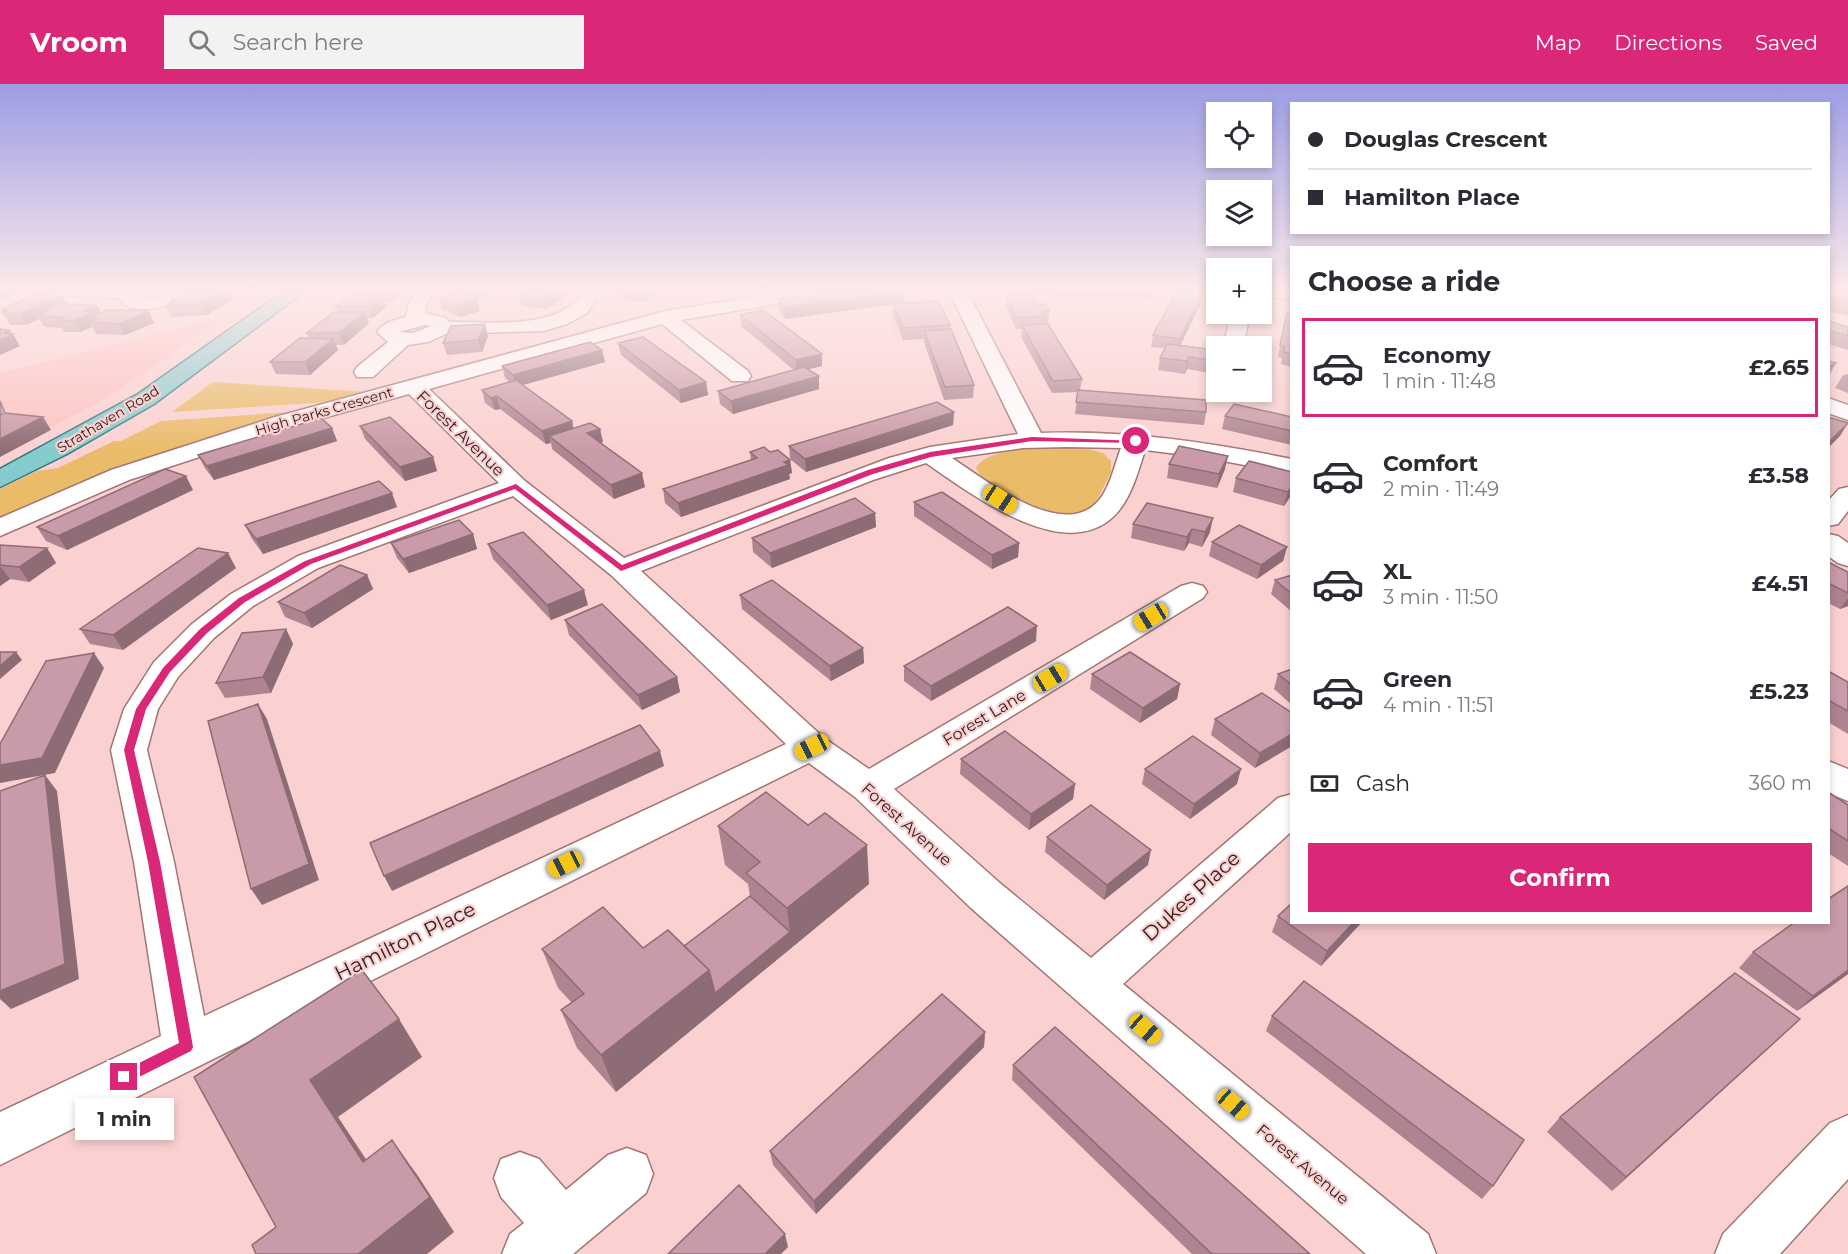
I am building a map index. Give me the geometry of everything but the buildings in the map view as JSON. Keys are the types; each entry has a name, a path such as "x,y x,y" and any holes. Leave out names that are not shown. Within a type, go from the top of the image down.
{"main road":[{"name":"Strathaven Road","path":"0,479 146,399 223,344"}],"street":[{"path":"365,372 398,344"},
{"name":"High Parks Crescent","path":"0,528 120,475 172,456 568,344"},
{"path":"704,344 748,374 714,384"},
{"path":"984,344 1032,439"},
{"name":"Forest Avenue","path":"413,386 516,486 621,569 812,747 868,787 986,896 1408,1254"},
{"path":"1830,406 1848,412"},
{"path":"621,569 870,472 930,454 1032,439 1136,441 1230,453 1290,467"},
{"path":"930,454 1032,517 1051,523 1071,524 1102,514 1111,503 1136,441"},
{"path":"186,1047 154,862 129,750 141,709 166,670 204,631 242,600 308,562 516,486"},
{"path":"1830,516 1848,495"},
{"path":"1830,544 1848,557"},
{"name":"Forest Lane","path":"868,787 1192,592"},
{"name":"Hamilton Place","path":"0,1139 186,1047 812,747"},
{"path":"1830,775 1848,787"},
{"name":"Dukes Place","path":"1092,984 1290,810"},
{"path":"1743,1254 1848,1141"},
{"path":"520,1178 546,1240 627,1174"}],"shaded area":[{"path":"119,344 187,344 107,398 0,454 0,373"},
{"path":"213,382 367,392 330,402 172,412"},
{"path":"305,411 195,441 114,472 0,521 0,489 37,471 58,468 161,421"},
{"path":"1078,446 1103,453 1111,461 1111,472 1093,508 1075,512 1060,513 1033,507 980,475 976,468 983,461 1007,451"}],"route":[{"path":"124,1077 186,1047 154,862 129,750 141,709 166,670 204,631 242,600 308,562 516,486 621,569 870,472 930,454 1032,439 1136,441"}]}
